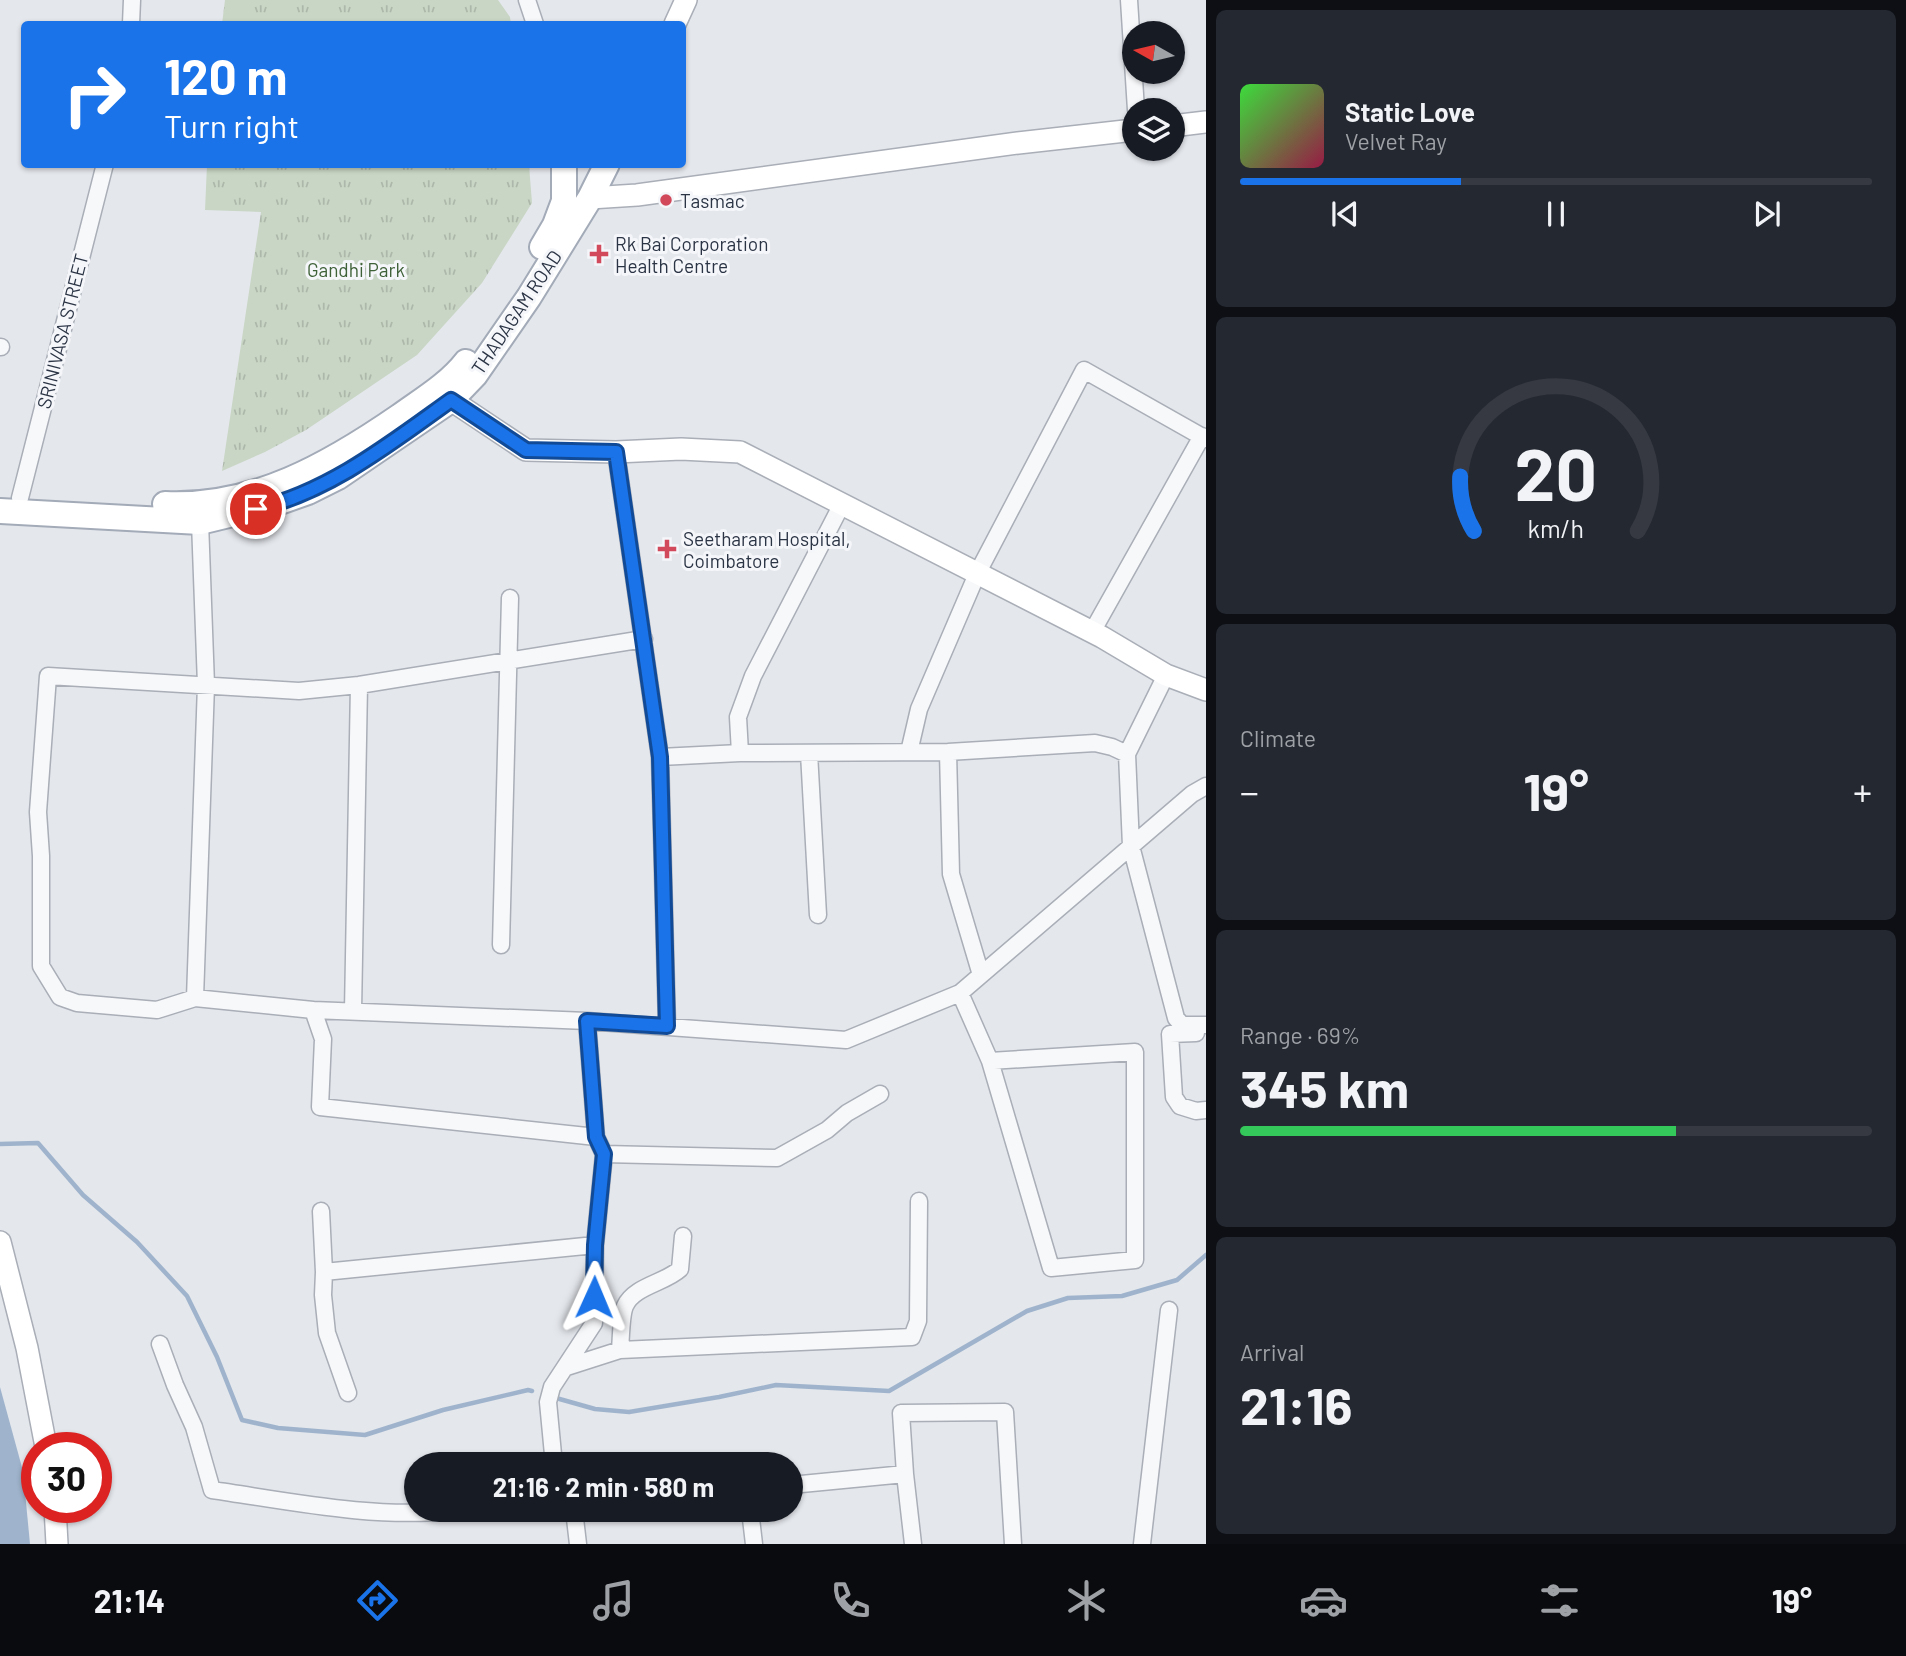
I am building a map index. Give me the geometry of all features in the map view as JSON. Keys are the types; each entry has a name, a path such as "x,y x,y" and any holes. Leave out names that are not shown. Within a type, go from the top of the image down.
{"main road":[{"name":"THADAGAM ROAD","path":"7,502 213,503 272,487 306,474 346,452 435,392 462,366 518,286 555,225 564,201 564,168"},
{"name":"THADAGAM ROAD","path":"7,502 200,522 274,505 338,477 451,400 475,375 521,309 590,198 605,168"}],"street":[{"path":"131,21 132,0"},
{"path":"527,0 535,21"},
{"path":"676,21 686,0"},
{"path":"1129,0 1135,98"},
{"path":"1185,124 1206,122"},
{"path":"590,198 637,195 1122,131"},
{"name":"SRINIVASA STREET","path":"7,502 103,168"},
{"path":"909,752 919,709 977,574 1084,370 1204,438 1092,632"},
{"path":"451,400 526,450 616,452 681,449 740,452 1092,632 1166,675 1206,690"},
{"path":"616,452 660,757 667,1026"},
{"path":"740,753 738,717 753,676 842,504"},
{"path":"195,998 206,685 200,522"},
{"path":"501,945 506,663 510,598"},
{"path":"644,639 506,663 299,691 48,676 38,812 41,856 41,966 60,998 77,1003 157,1010 195,998 313,1010 587,1021 846,1040 960,993 1192,794 1206,786"},
{"path":"1166,675 1127,754 1132,846 1176,1018 1182,1025 1206,1026"},
{"path":"353,1011 359,685"},
{"path":"660,757 740,753 948,752 1095,743 1127,754"},
{"path":"809,752 818,915"},
{"path":"948,752 951,874 981,975"},
{"path":"960,993 990,1061 1051,1268 1135,1260 1135,1052 990,1061"},
{"path":"313,1010 323,1039 320,1107 596,1137"},
{"path":"553,1452 548,1402 552,1387 594,1323 595,1245 604,1154 596,1137 587,1021"},
{"path":"1206,1033 1170,1034 1174,1097 1180,1106 1196,1111 1206,1110"},
{"path":"604,1154 777,1157 827,1130 847,1113 880,1094"},
{"path":"567,1367 620,1350 912,1337 918,1321 919,1201"},
{"path":"321,1211 323,1295 327,1333 348,1393"},
{"path":"620,1350 625,1306 640,1290 673,1276 680,1269 683,1236"},
{"path":"0,1242 27,1348 44,1432"},
{"path":"324,1272 595,1245"},
{"path":"1142,1544 1168,1310"},
{"path":"160,1344 194,1427 212,1490 351,1509 404,1512"},
{"path":"913,1544 901,1413 1005,1412 1013,1544"},
{"path":"803,1484 905,1474"},
{"path":"575,1522 578,1544"},
{"path":"751,1522 754,1544"},
{"path":"56,1523 57,1544"}],"green space":[{"path":"225,0 498,0 511,21 222,21"},
{"name":"Gandhi Park","path":"207,168 529,168 532,203 482,283 417,355 306,430 222,471 261,212 205,210"}],"water":[{"path":"0,1387 21,1464 21,1523 28,1523 30,1544 0,1544"}],"waterway":[{"path":"0,1144 38,1143 83,1195 137,1242 187,1296 217,1357 242,1420 278,1428 365,1435 443,1410 532,1391"},
{"path":"556,1398 595,1409 629,1412 776,1385 889,1391 1027,1311 1068,1298 1122,1296 1177,1280 1206,1255"}],"place":[{"name":"Tasmac","path":"666,200"},
{"name":"Rk Bai Corporation Health Centre","path":"599,254"},
{"name":"Seetharam Hospital, Coimbatore","path":"667,549"}],"route":[{"path":"256,509 308,492 338,477 451,400 526,450 616,452 660,757 667,1026 587,1021 596,1137 604,1154 595,1245 594,1297"}]}
